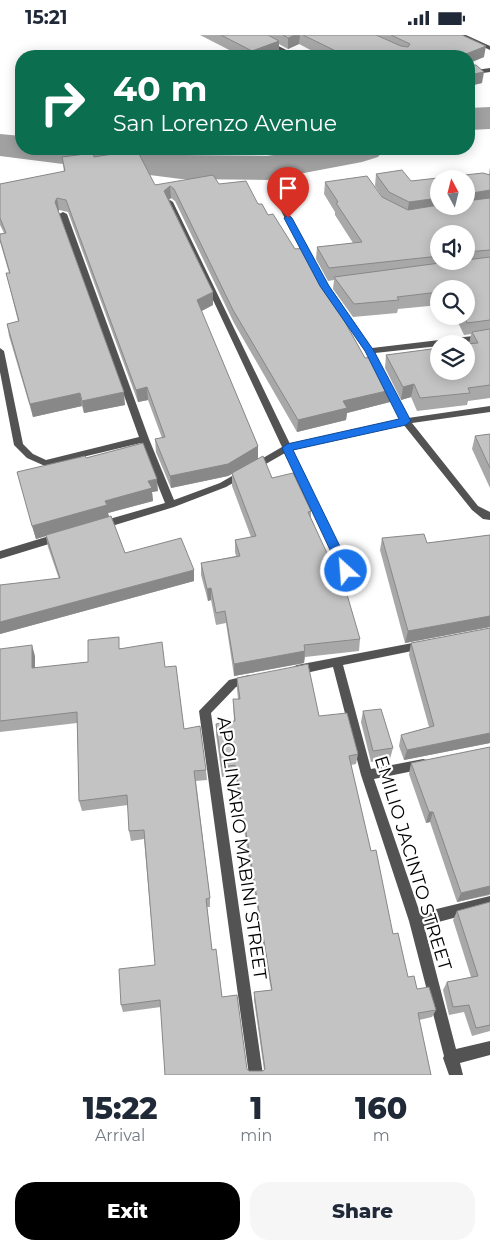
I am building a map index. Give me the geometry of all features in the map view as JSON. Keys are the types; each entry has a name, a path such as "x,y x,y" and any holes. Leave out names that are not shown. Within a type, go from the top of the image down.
{"street":[{"path":"253,35 283,50"},
{"path":"461,35 490,48"},
{"path":"475,72 490,69"},
{"path":"279,201 316,269"},
{"path":"170,202 346,571"},
{"path":"63,214 144,439 171,505"},
{"path":"330,294 370,351 406,421 475,507 490,517"},
{"path":"370,351 490,337"},
{"path":"0,351 19,445 30,456 45,463 144,439"},
{"path":"95,527 171,505 223,485 287,448 406,421 490,409"},
{"path":"0,555 66,535"},
{"path":"280,674 433,643"},
{"name":"EMILIO JACINTO STREET","path":"338,662 367,775 416,921 450,1058 456,1075"},
{"name":"APOLINARIO MABINI STREET","path":"256,1075 205,711 233,683 261,677"},
{"path":"367,775 433,762"},
{"path":"416,921 490,903"},
{"path":"450,1058 490,1048"}],"building":[{"path":"221,35 268,35 279,41 250,50"},
{"path":"283,35 295,35 288,38"},
{"path":"303,35 376,35 401,46 408,47 410,44 391,35 462,35 486,46 475,50 334,50"},
{"path":"475,65 476,65 484,72 475,74"},
{"path":"94,155 94,157 140,155 155,185 213,175 219,184 246,181 258,204 262,204 268,215 273,214 295,249 306,248 320,274 342,305 336,306 365,358 375,357 391,390 343,401 347,408 298,420 233,310 174,189 170,186 164,191 213,292 197,300 258,446 228,464 170,476 155,439 165,437 147,387 136,390 66,200 57,198 55,202 124,392 82,401 80,393 30,404 7,324 19,321 6,273 10,273 0,239 0,234 6,233 0,218 0,184 65,171 62,157"},
{"path":"402,170 411,181 430,179 430,199 409,202 389,192 376,174"},
{"path":"475,174 490,175 490,190 475,192"},
{"path":"367,176 382,197 408,210 430,206 430,215 475,215 475,200 490,198 490,250 475,251 475,225 430,225 430,257 329,268 317,247 362,242 336,203 338,202 325,182"},
{"path":"490,257 490,320 475,322 475,280 430,280 430,293 397,297 399,300 354,304 334,277 430,264 430,270 475,270 475,259"},
{"path":"490,329 490,385 468,388 470,393 420,398 414,384 403,387 386,355 430,349 430,380 475,380 475,343 478,343 472,332"},
{"path":"490,434 490,468 475,436"},
{"path":"143,443 157,479 148,481 152,488 105,501 107,505 32,526 17,472 85,456 86,458"},
{"path":"263,456 272,478 293,473 311,511 308,512 337,575 341,574 360,639 304,645 305,651 234,664 225,611 216,613 211,588 207,589 201,563 240,556 235,540 256,536 232,473"},
{"path":"111,516 125,553 181,538 194,570 0,622 0,585 60,578 46,535"},
{"path":"424,534 427,543 490,535 490,616 408,631 382,538"},
{"path":"490,628 490,733 407,750 401,735 434,726 411,643"},
{"path":"119,637 119,649 162,642 165,667 176,666 184,729 200,726 206,770 194,771 210,898 206,899 212,950 216,949 222,997 237,995 247,1069 249,1071 263,1071 265,1069 254,992 272,990 235,765 222,767 216,724 235,721 233,699 240,699 237,678 308,664 319,716 347,713 358,754 349,756 371,851 376,850 393,934 398,933 408,977 414,976 417,989 429,987 436,1010 418,1013 431,1075 165,1075 160,1000 121,1005 119,969 155,965 144,830 129,831 127,795 79,801 77,712 0,721 0,649 32,645 32,668 88,662 88,640"},
{"path":"381,709 393,748 373,751 363,711"},
{"path":"490,747 490,886 461,893 433,812 429,812 411,763"},
{"path":"490,902 490,1025 476,1028 469,1005 453,1007 447,982 478,976 457,911"}],"waterway":[{"path":"475,119 490,118"},
{"path":"0,145 15,147"},
{"path":"82,155 181,167 267,168 343,155"}],"route":[{"path":"288,218 325,286 370,351 406,421 287,448 346,571"}]}
